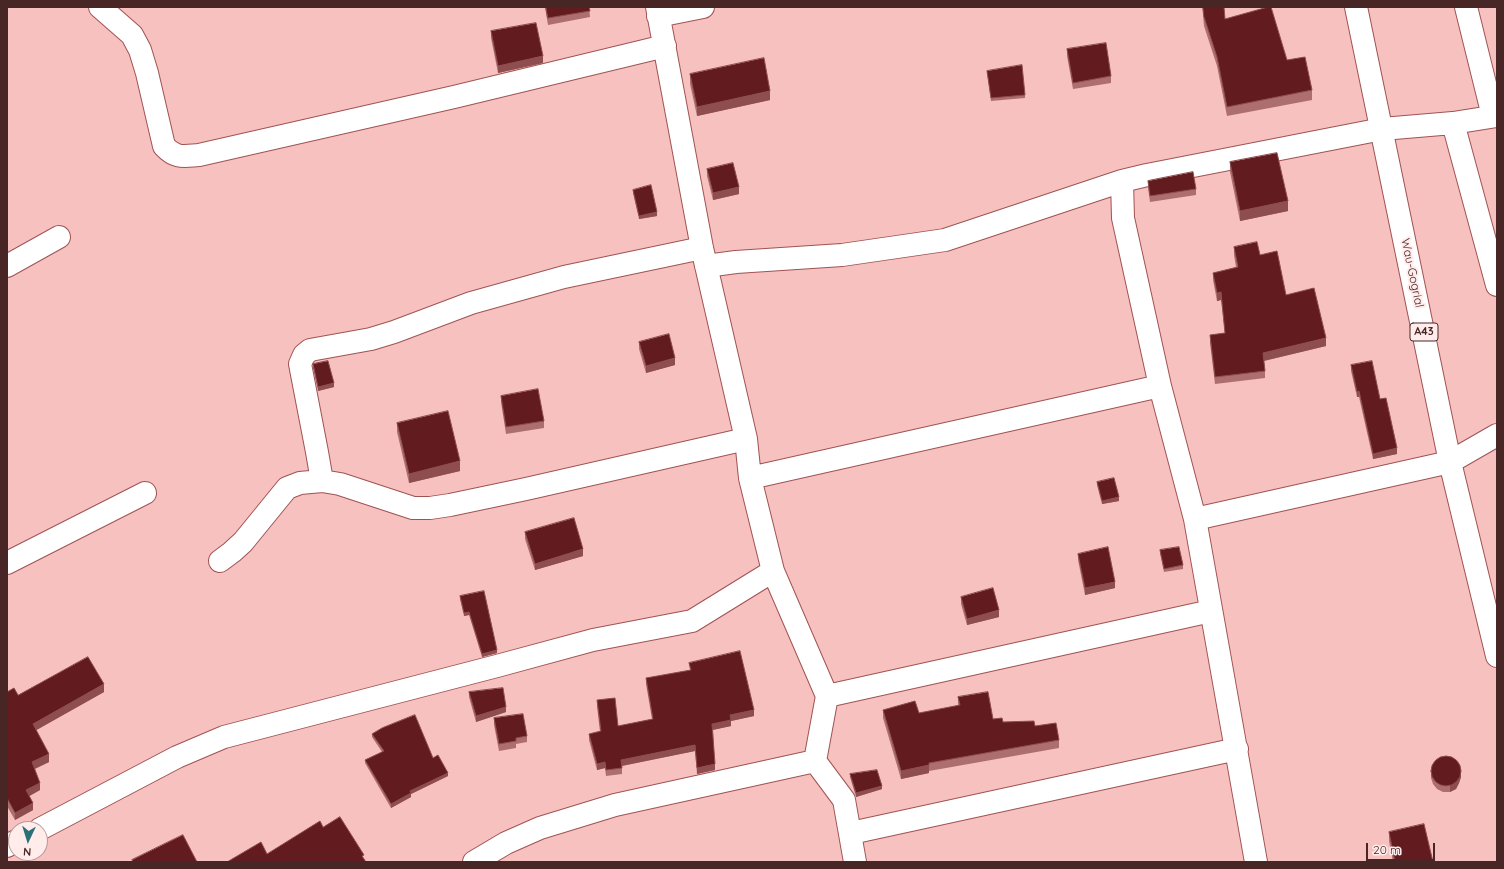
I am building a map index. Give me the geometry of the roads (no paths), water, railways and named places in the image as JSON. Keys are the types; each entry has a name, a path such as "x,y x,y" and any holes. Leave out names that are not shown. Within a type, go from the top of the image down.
{"street":[{"path":"100,7 132,35 140,50 147,73 164,146 171,154 184,156 199,155 454,98 665,46"},
{"path":"703,7 658,11 704,257 746,439 750,478 773,571 827,696 815,762 844,800 856,862"},
{"name":"Wau-Gogrial","path":"1356,7 1450,462 1497,656"},
{"path":"322,481 318,452 300,364 304,354 310,350 371,339 394,332 471,303 564,277 704,257 736,262 842,255 945,240 1122,181 1147,175 1382,129 1453,123 1495,116 1466,7"},
{"path":"1453,123 1497,285"},
{"path":"1122,181 1123,218 1160,386 1195,518 1256,862"},
{"path":"7,266 59,237"},
{"path":"750,478 1160,386"},
{"path":"1195,518 1450,462 1497,435"},
{"path":"220,560 243,542 287,488 300,483 322,481 340,484 413,508 430,508 526,489 746,439"},
{"path":"7,564 145,493"},
{"path":"48,825 177,757 224,737 593,640 692,621 773,571"},
{"path":"827,696 1212,611"},
{"path":"851,833 1237,750"},
{"path":"474,862 506,844 540,828 615,805 815,762"}]}
